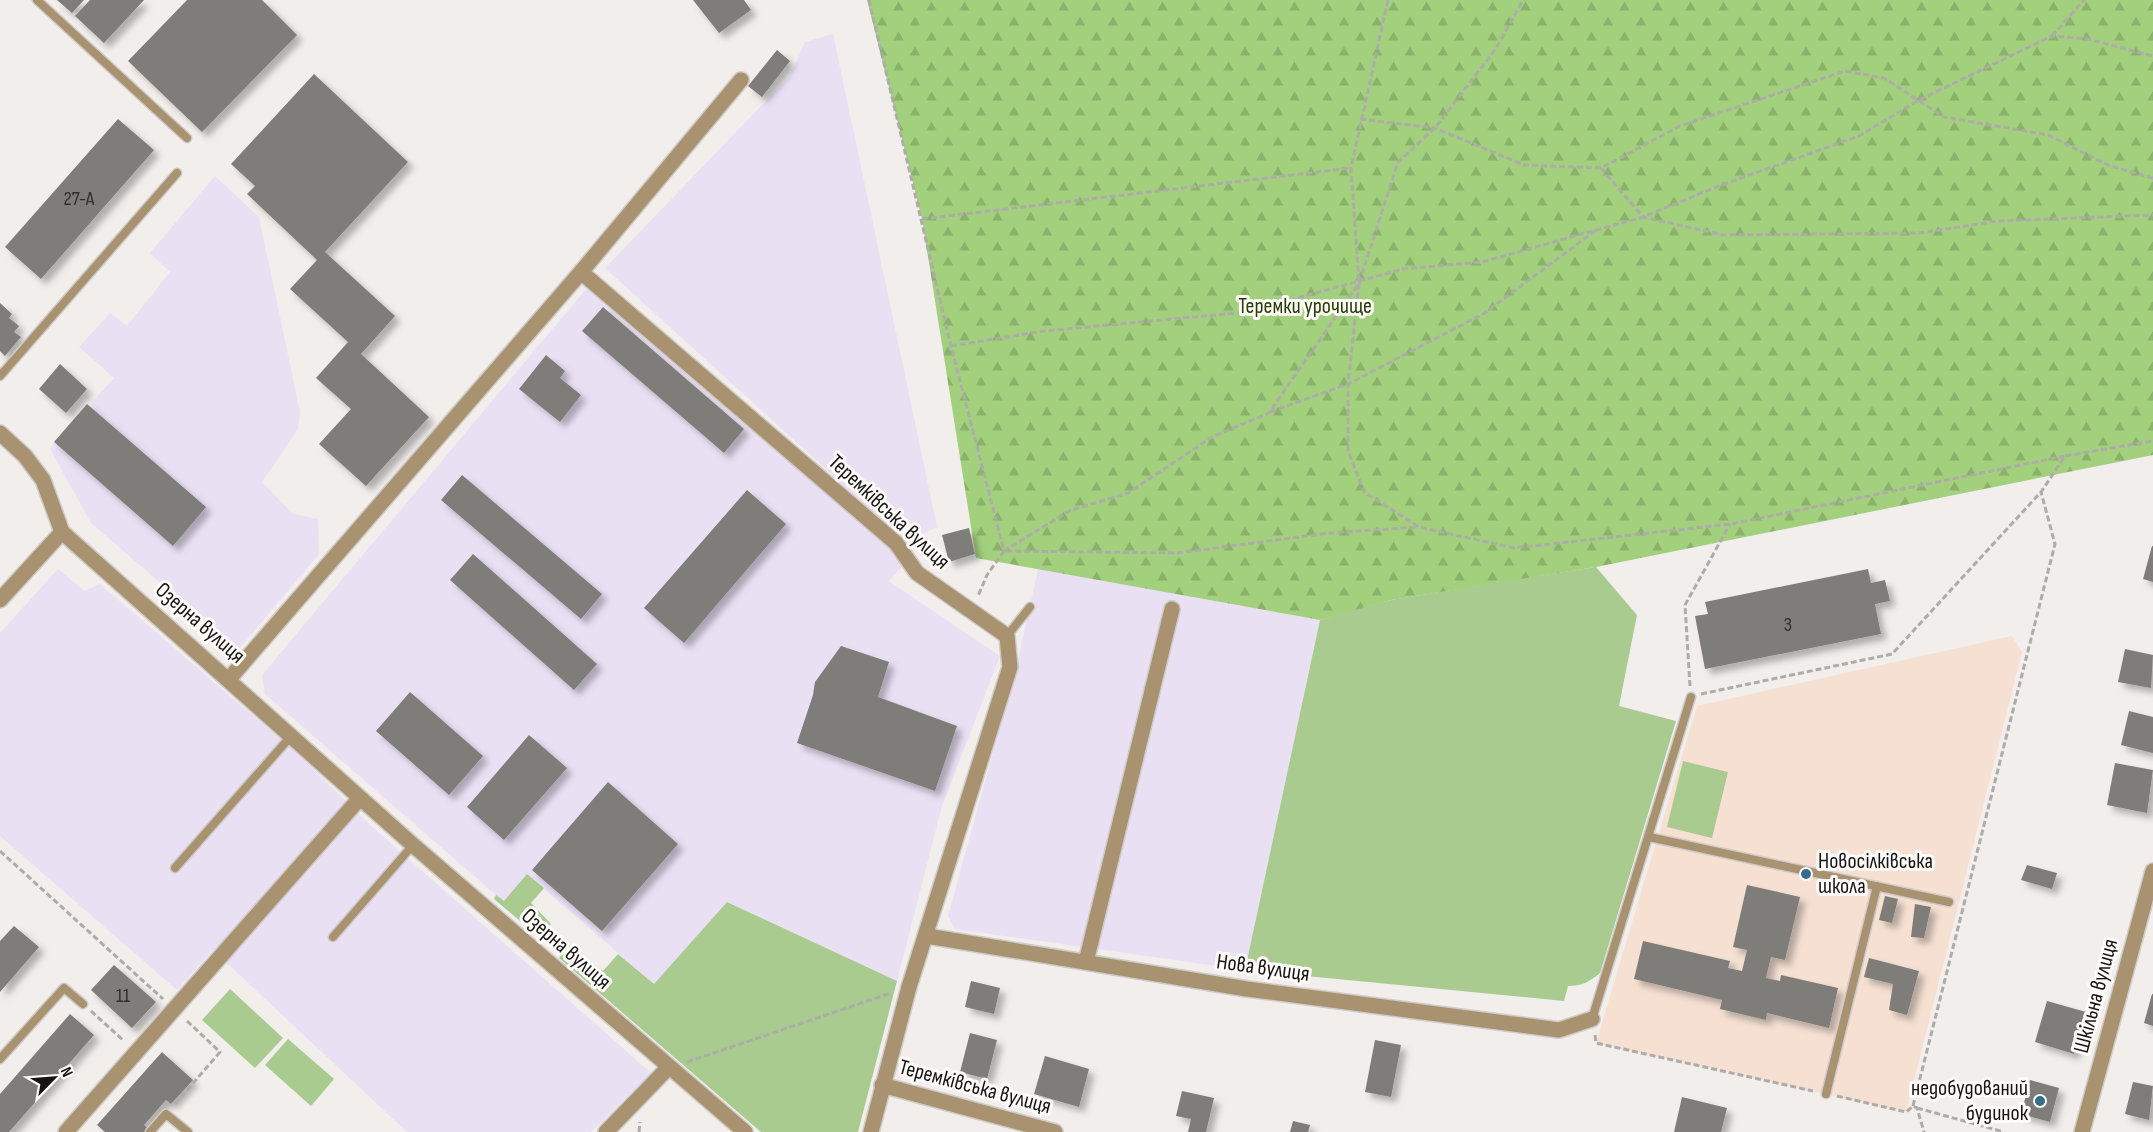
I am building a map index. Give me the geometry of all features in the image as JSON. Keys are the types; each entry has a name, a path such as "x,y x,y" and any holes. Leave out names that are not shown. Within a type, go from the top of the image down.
{"street":[{"path":"230,679 581,272 741,80"},
{"name":"Теремківська вулиця","path":"581,272 896,543 917,573 1007,636 1010,667 927,936 909,987 871,1132"},
{"path":"0,433 25,456 43,480 62,532 0,600"},
{"name":"Озерна вулиця","path":"62,532 230,679 413,845 668,1068 746,1132"},
{"path":"1086,962 1172,609"},
{"path":"66,1132 360,798"},
{"name":"Шкільна вулиця","path":"2082,1132 2153,871"},
{"name":"Нова вулиця","path":"927,936 1247,989 1559,1030 1592,1019"},
{"path":"606,1132 668,1068"},
{"name":"Теремківська вулиця","path":"882,1085 1055,1132"}],"lane":[{"path":"38,0 187,138"},
{"path":"0,376 177,173"},
{"path":"1007,636 1030,607"},
{"path":"1592,1019 1691,697"},
{"path":"175,868 292,735"},
{"path":"1649,837 1949,902"},
{"path":"333,937 413,845"},
{"path":"1826,1094 1877,886"},
{"path":"0,1059 64,988 83,1004"},
{"path":"150,1132 166,1114 188,1132"}],"path":[{"path":"869,0 951,346 1004,551"},
{"path":"1388,0 1351,168 1359,283 1348,384 1348,450 1364,492 1419,527"},
{"path":"1269,413 1359,283 1398,162 1435,128 1495,51 1523,0"},
{"path":"951,346 1044,331 1246,312 1359,283 1403,269 1482,262 1643,217 1716,187 1859,136 1919,100 2052,36 2084,0"},
{"path":"2052,36 2087,39 2153,56"},
{"path":"1360,119 1435,128 1524,165 1601,168 1680,126 1845,71 1884,78 1944,117 2048,135 2110,166 2153,178"},
{"path":"922,219 1351,168"},
{"path":"1601,168 1643,217 1723,235 1920,233 1998,221 2153,215"},
{"path":"971,611 987,575 1004,551 1069,511 1128,493 1212,437 1348,384 1483,314 1596,230"},
{"path":"1004,551 1177,553 1330,533 1419,527 1514,548 1731,524 2065,456 2153,441"},
{"path":"1731,524 1685,605 1691,697 1892,654 2041,492 2065,456"},
{"path":"1924,1132 1915,1107 2055,544 2041,492"},
{"path":"0,851 220,1052 166,1114"},
{"path":"668,1068 909,987"},
{"path":"83,1004 129,1045"},
{"path":"1592,1019 1596,1043 1906,1112 1915,1107 2004,1132"}],"shaded area":[{"path":"833,34 937,527 906,542 605,268 790,76 805,42"},
{"path":"215,176 259,217 300,412 298,429 262,482 293,514 318,519 319,554 238,650 91,523 50,449 114,378 79,347 110,313 127,326 170,272 150,253"},
{"path":"587,288 890,547 902,567 889,581 1000,656 942,806 897,981 727,902 654,984 527,874 504,902 265,694 262,675"},
{"path":"58,569 84,591 100,584 300,756 369,824 651,1073 591,1132 407,1132 213,950 177,990 0,836 0,633"},
{"path":"1038,569 1320,620 1245,970 955,929 948,916 1016,669"},
{"name":"Новосілківська школа","path":"2012,636 2022,652 1906,1112 1596,1043 1697,706"}],"green space":[{"name":"Теремки урочище","path":"867,0 2153,0 2153,455 1596,567 1391,600 1320,620 976,558 922,219"},
{"path":"1425,550 1458,555 1468,558 1505,581 1596,567 1637,615 1619,706 1676,721 1600,973 1585,983 1568,986 1564,1001 1245,970 1320,620 1333,616 1348,589 1370,570 1410,553","holes":["1426,559 1465,565 1493,583 1391,600 1345,612 1359,590 1389,569"]},
{"path":"1683,761 1728,772 1712,838 1667,827"},
{"path":"527,874 544,888 531,903 551,924 539,937 494,899 496,895 504,901"},
{"path":"727,902 897,981 858,1132 761,1132 559,958 569,945 603,971 618,954 654,984"},
{"path":"230,989 283,1038 255,1068 202,1020"},
{"path":"288,1039 334,1079 311,1106 265,1065"}],"building":[{"path":"57,0 84,0 72,13"},
{"path":"90,0 144,0 104,43 75,16"},
{"path":"187,0 262,0 297,35 202,132 128,61"},
{"path":"693,0 744,0 751,10 719,33"},
{"path":"777,50 790,61 762,97 748,86"},
{"path":"314,74 408,162 325,252 395,316 361,354 429,417 366,486 319,444 351,409 316,378 348,342 290,289 317,260 247,194 255,186 231,164"},
{"path":"118,119 154,150 41,279 5,247"},
{"path":"0,303 12,314 9,318 19,326 14,332 21,337 5,356 0,351"},
{"path":"603,307 744,429 724,453 582,331"},
{"path":"546,355 565,371 560,378 581,395 560,422 519,389"},
{"path":"60,364 87,389 66,413 39,389"},
{"path":"87,404 206,507 173,546 54,442"},
{"path":"462,475 602,594 581,619 441,500"},
{"path":"747,490 786,524 684,643 644,608"},
{"path":"969,528 975,554 949,562 942,535"},
{"path":"2153,546 2153,582 2143,579"},
{"path":"473,554 597,664 574,690 450,580"},
{"path":"1868,569 1871,583 1885,580 1890,601 1875,604 1881,634 1705,669 1695,616 1708,614 1705,602"},
{"path":"841,646 889,662 878,697 957,726 935,791 797,743 815,682"},
{"path":"2125,649 2153,655 2151,688 2118,682"},
{"path":"410,692 483,756 449,795 376,731"},
{"path":"2129,711 2153,717 2153,753 2121,745"},
{"path":"529,735 567,768 504,840 467,807"},
{"path":"2115,763 2153,770 2147,813 2107,805"},
{"path":"608,782 678,844 602,931 532,870"},
{"path":"2027,865 2057,873 2052,889 2021,880"},
{"path":"1747,885 1800,897 1785,960 1771,957 1766,978 1780,981 1781,975 1838,988 1829,1028 1767,1013 1766,1020 1720,1009 1722,1000 1634,979 1643,941 1730,961 1728,968 1742,971 1747,950 1733,947"},
{"path":"1885,896 1898,899 1892,923 1879,920"},
{"path":"1915,904 1931,907 1924,938 1911,937"},
{"path":"14,926 39,947 0,992 0,941"},
{"path":"1869,958 1919,971 1907,1015 1889,1010 1893,984 1864,977"},
{"path":"114,965 156,1002 132,1028 91,990"},
{"path":"971,981 1000,988 994,1014 965,1007"},
{"path":"2153,994 2153,1026 2144,1023"},
{"path":"2047,1001 2086,1012 2074,1054 2035,1042"},
{"path":"70,1014 94,1035 9,1132 0,1132 0,1094"},
{"path":"970,1033 997,1040 987,1079 960,1072"},
{"path":"1375,1040 1401,1045 1391,1097 1365,1092"},
{"path":"162,1052 193,1080 171,1104 166,1100 144,1125 149,1129 147,1132 105,1132 97,1125"},
{"path":"1045,1056 1089,1069 1079,1107 1034,1094"},
{"name":"недобудований будинок","path":"2030,1080 2059,1088 2050,1122 2021,1114"},
{"path":"2133,1082 2153,1086 2149,1120 2125,1114"},
{"path":"1182,1091 1214,1098 1206,1132 1188,1132 1191,1119 1176,1116"},
{"path":"1682,1097 1727,1108 1721,1132 1674,1132"},
{"path":"1293,1121 1310,1125 1308,1132 1290,1132"}],"place":[{"name":"Новосілківська школа","path":"1806,874"},
{"name":"недобудований будинок","path":"2040,1101"}]}
